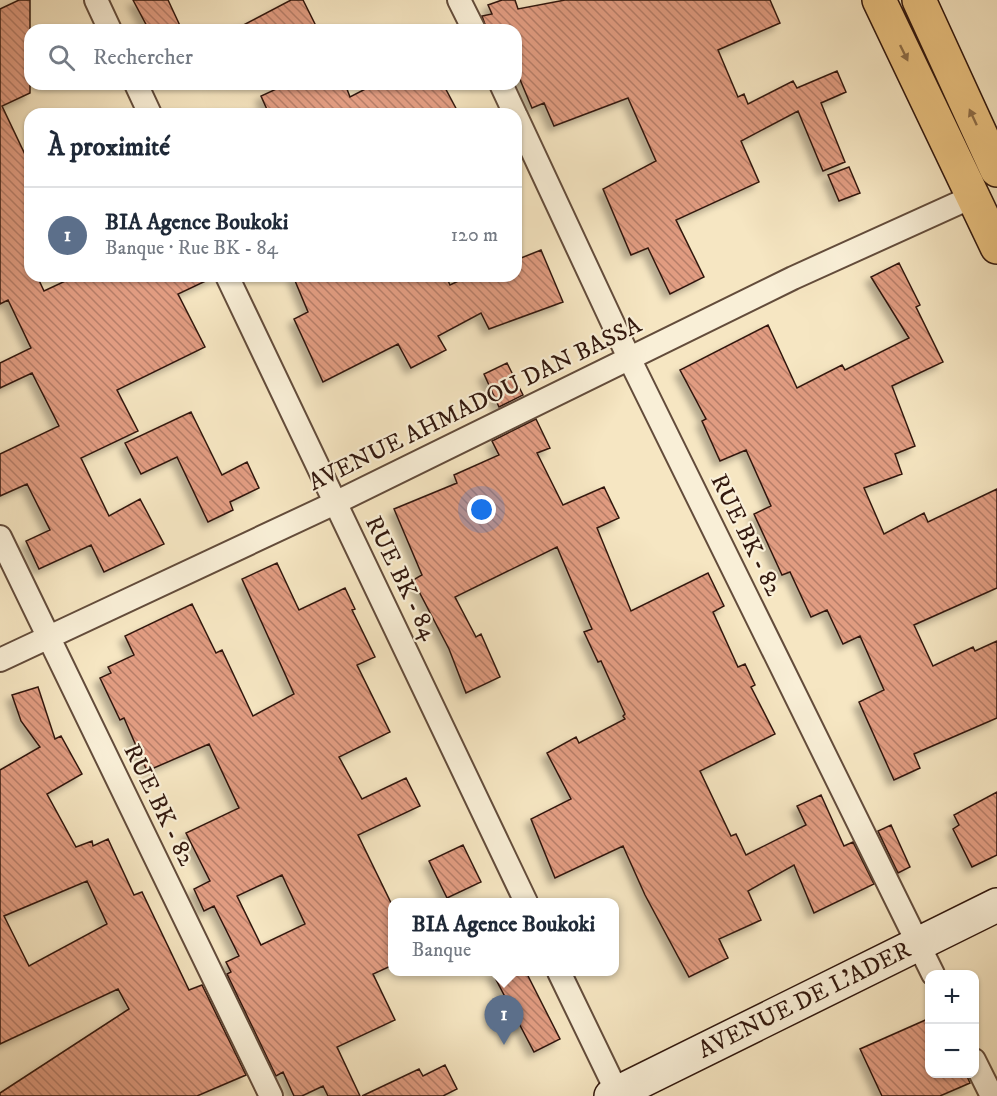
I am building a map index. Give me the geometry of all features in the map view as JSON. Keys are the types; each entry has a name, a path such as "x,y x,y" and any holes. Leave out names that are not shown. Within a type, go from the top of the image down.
{"main road":[{"path":"879,0 997,248"},
{"path":"919,0 997,170"},
{"name":"AVENUE DE L'ADER","path":"616,1095 997,905"}],"street":[{"path":"96,0 107,24"},
{"path":"459,0 471,24"},
{"path":"138,90 147,108"},
{"name":"RUE BK - 82","path":"504,90 513,108"},
{"name":"RUE BK - 82","path":"522,128 630,360 931,970"},
{"name":"AVENUE AHMADOU DAN BASSA","path":"0,660 335,503 794,278 974,196"},
{"name":"RUE BK - 84","path":"230,282 524,898"},
{"name":"RUE BK - 82","path":"0,537 271,1096"},
{"path":"562,976 616,1095"},
{"path":"979,1068 992,1096"}],"building":[{"path":"19,0 30,0 30,24 24,24 24,90 30,90 30,93 2,106 24,152 24,282 40,282 44,291 63,282 203,282 178,294 205,347 117,390 138,431 81,458 109,516 140,499 164,544 104,572 91,545 39,569 26,541 50,530 27,484 0,496 0,454 59,426 32,373 0,388 0,363 31,348 8,300 0,304 0,9"},
{"path":"133,0 168,0 179,24 146,24"},
{"path":"291,0 303,0 315,24 245,24"},
{"path":"502,0 515,0 518,9 565,0 770,0 780,23 718,50 738,97 744,94 748,104 793,81 797,88 837,71 846,92 821,103 845,162 823,171 798,111 741,141 759,182 676,220 704,277 670,294 648,248 631,255 603,189 656,161 628,98 554,126 544,103 532,108 522,84 522,24 485,24 482,16 492,14 488,5"},
{"path":"274,90 347,90 350,97 363,90 446,90 456,108 266,108 261,96"},
{"path":"849,167 860,193 839,201 828,175"},
{"path":"541,250 563,302 489,329 481,313 438,336 446,350 411,368 398,344 323,382 294,319 308,312 296,282 449,282 450,285 456,282 522,282 522,258"},
{"path":"899,263 920,305 916,307 943,362 892,386 915,446 895,454 902,474 864,488 884,534 924,513 928,522 997,489 997,588 914,625 933,666 973,647 975,651 997,641 997,718 914,754 920,768 894,780 859,702 884,690 860,636 843,644 827,610 811,617 790,572 782,575 754,514 771,506 746,450 720,461 702,421 706,419 680,370 768,325 797,388 842,365 845,370 909,338 871,277"},
{"path":"507,363 523,395 499,407 484,374"},
{"path":"191,412 222,475 247,462 259,488 230,502 233,510 208,522 177,457 141,474 125,443"},
{"path":"536,419 550,448 537,453 563,505 604,487 619,518 597,528 631,611 708,573 724,606 713,612 738,667 745,664 755,685 751,687 775,734 700,771 731,836 736,834 746,855 806,825 797,806 821,795 844,846 853,842 874,884 814,913 794,865 748,891 761,920 719,939 728,958 689,977 645,895 623,846 555,878 531,819 571,799 547,753 576,737 579,743 625,719 623,716 625,714 601,661 598,662 584,632 592,629 557,547 455,597 476,637 481,634 500,677 466,693 449,649 413,580 422,575 394,509 457,483 454,475 499,455 492,441"},
{"path":"277,563 299,610 345,588 355,609 352,610 375,657 357,665 390,732 339,757 362,799 406,778 420,806 358,835 389,898 388,967 373,974 395,1020 337,1047 360,1096 328,1096 323,1086 302,1096 294,1096 283,1072 276,1076 227,974 231,972 226,962 239,956 214,906 204,911 194,889 210,881 186,833 239,808 209,744 147,771 124,718 120,720 100,678 111,673 108,667 134,655 125,636 192,604 216,653 222,650 253,716 294,694 242,579","holes":["282,875 305,924 261,945 237,896"]},
{"path":"38,687 55,739 61,736 82,774 47,794 76,847 92,841 93,846 108,839 134,895 142,892 189,990 202,985 246,1075 197,1096 0,1096 0,1093 129,1009 118,989 0,1044 0,770 40,747 21,721 12,695","holes":["87,881 107,924 29,966 4,916"]},
{"path":"997,792 997,855 972,867 953,829 959,825 954,815"},
{"path":"891,825 910,867 898,873 878,831"},
{"path":"463,845 481,882 447,898 429,861"},
{"path":"494,976 528,976 560,1039 534,1052"},
{"path":"925,1020 925,1078 968,1078 970,1083 940,1096 882,1096 860,1049"},
{"path":"445,1065 457,1089 443,1096 362,1096 419,1069 423,1076"}],"place":[{"name":"BIA Agence Boukoki","path":"504,1045"}]}
